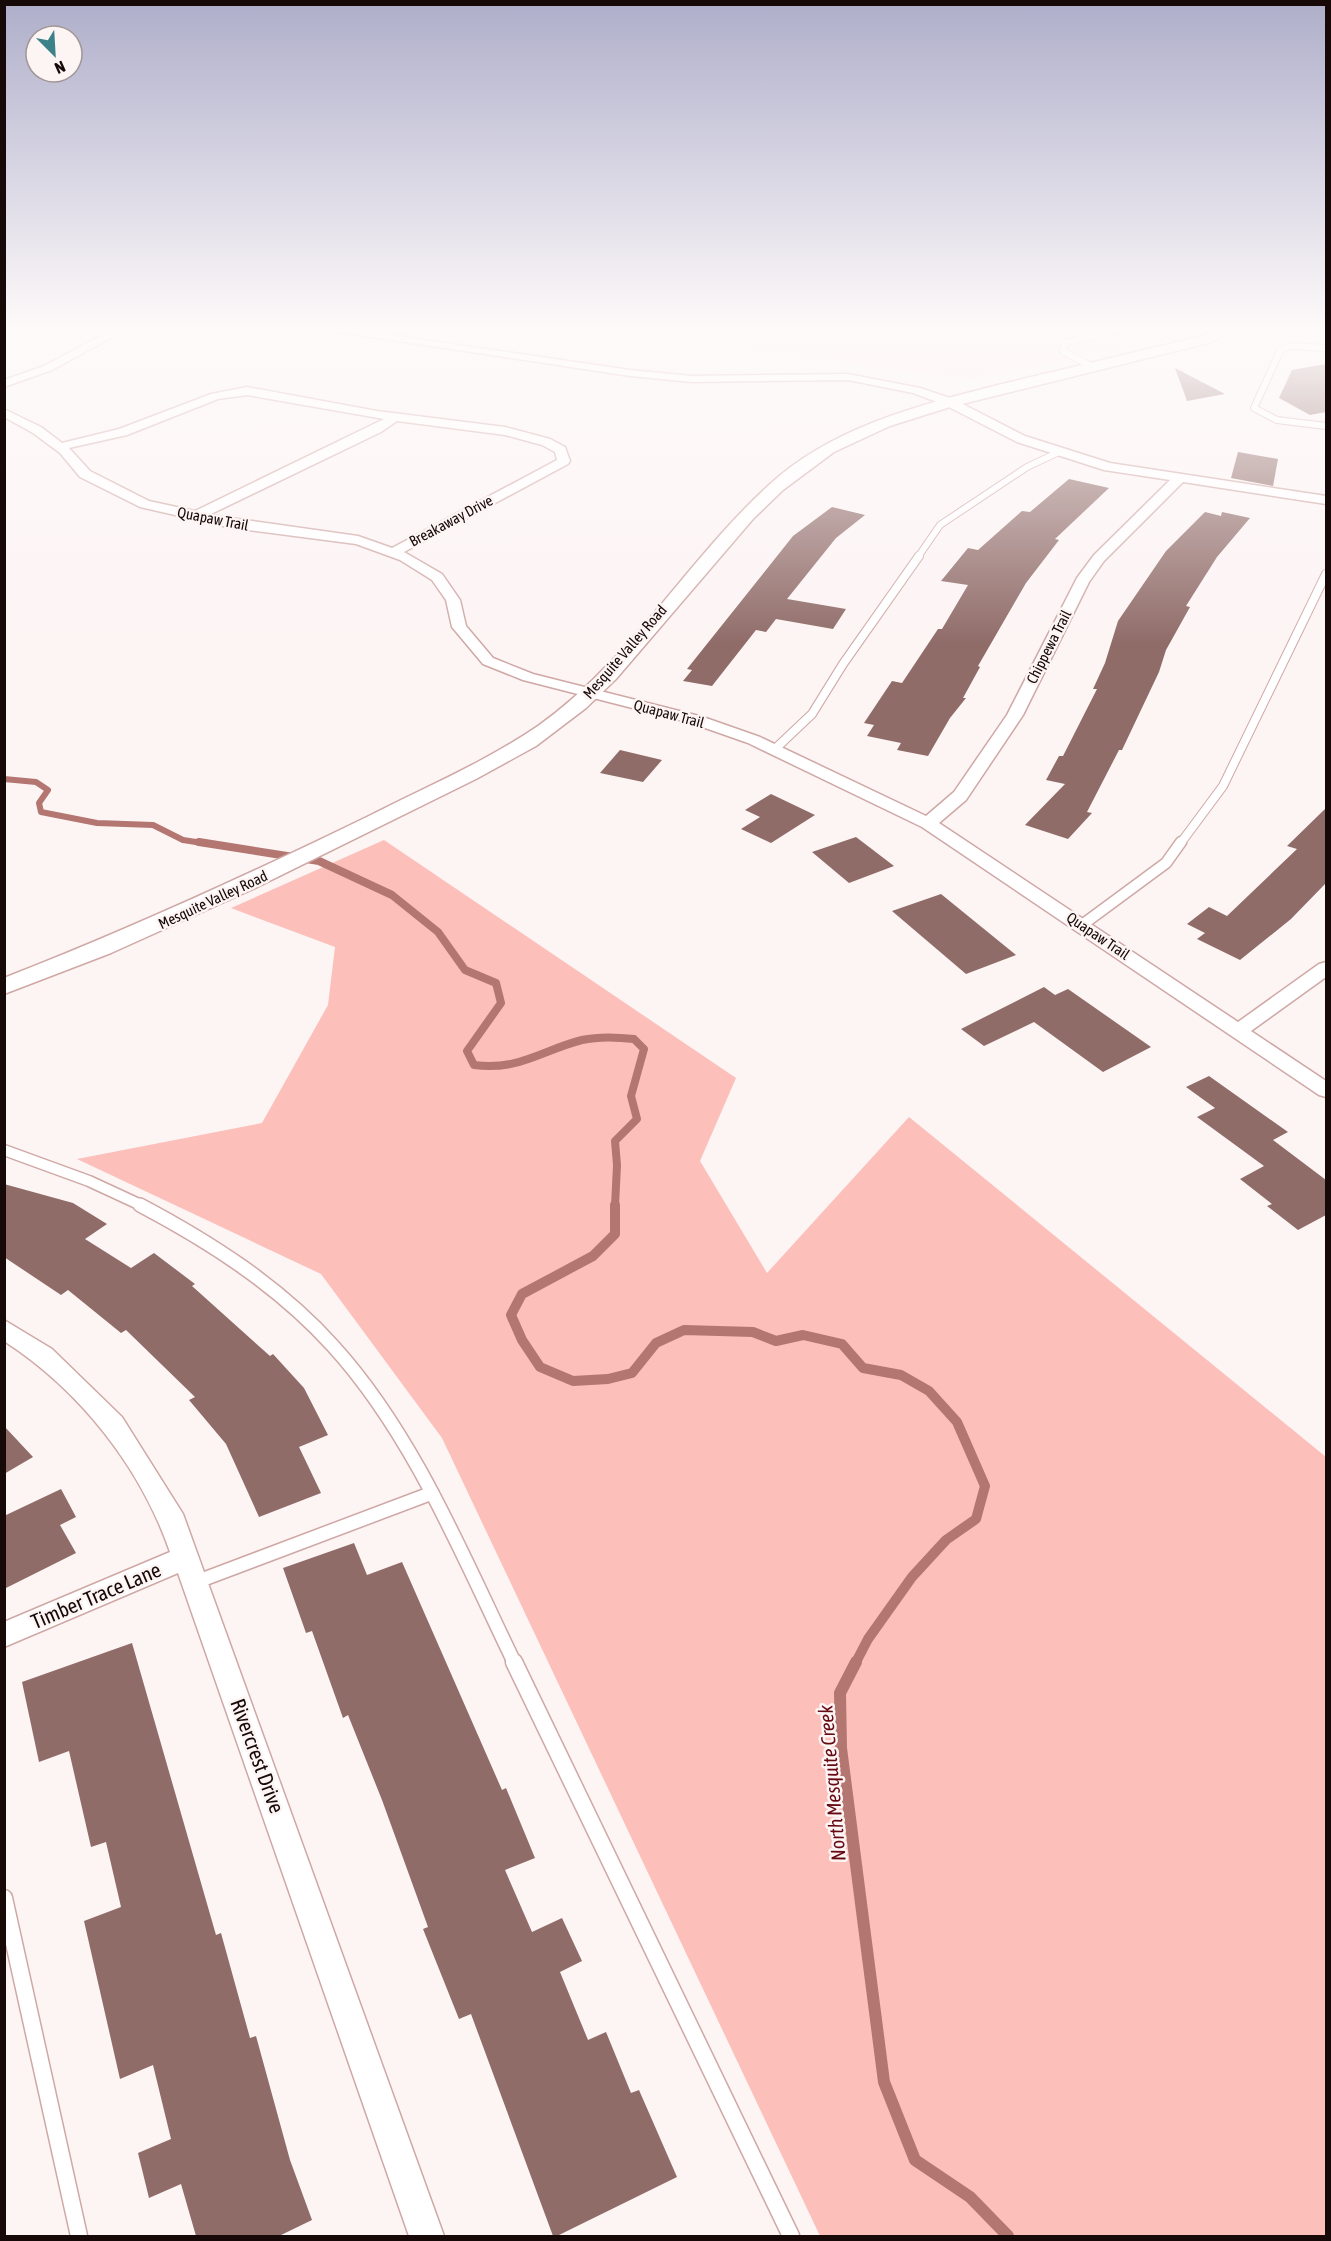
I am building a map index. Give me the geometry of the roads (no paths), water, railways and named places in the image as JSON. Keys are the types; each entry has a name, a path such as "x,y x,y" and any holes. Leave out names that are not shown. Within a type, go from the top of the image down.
{"street":[{"name":"Quapaw Trail","path":"38,434 59,447 85,474 145,504 194,517 358,540 392,553 437,577 453,600 459,627 488,661 528,677 697,720 775,749 928,823 1326,1090"},
{"path":"59,447 117,434"},
{"path":"194,517 367,434"},
{"name":"Breakaway Drive","path":"392,553 564,462 561,450 551,443 510,434"},
{"name":"Mesquite Valley Road","path":"4,987 110,947 254,882 481,766 544,731 593,693 711,553 795,470 857,434"},
{"path":"1011,434 1059,453 1108,466 1326,500"},
{"name":"Chippewa Trail","path":"928,823 960,796 1015,714 1082,581 1117,537 1179,478"},
{"path":"1239,1030 1326,968"},
{"name":"Rivercrest Drive","path":"4,1329 44,1355 113,1424 170,1514 427,2236"},
{"name":"Timber Trace Lane","path":"4,1635 191,1570"}],"lane":[{"path":"775,749 812,714 843,664 940,525 1027,467 1059,453"},
{"path":"1082,925 1166,863 1223,786 1326,574"},
{"path":"4,1150 40,1161 152,1211 234,1258 315,1328 369,1392 432,1494 791,2236"},
{"path":"191,1570 432,1494"},
{"path":"4,1898 80,2236"}],"waterway":[{"name":"North Mesquite Creek","path":"4,779 36,782 48,790 39,803 41,812 97,823 153,825 183,840 209,844"},
{"name":"North Mesquite Creek","path":"199,842 319,861 392,895 438,932 465,970 496,983 501,1003 467,1051 474,1065 490,1066 517,1062 582,1040 608,1037 634,1039 644,1049 631,1096 637,1119 615,1141 617,1165 615,1206"},
{"name":"North Mesquite Creek","path":"615,1206 615,1234 593,1256 522,1294 511,1315 522,1340 540,1367 573,1381 608,1379 632,1373 656,1343 684,1330 753,1332 776,1341 803,1335 842,1344 863,1368 901,1375 929,1391 957,1422 985,1486 976,1519 946,1540 912,1577 868,1639 855,1664"},
{"name":"North Mesquite Creek","path":"856,1662 840,1693 841,1748 884,2082 915,2160 970,2197 1008,2236"}]}
